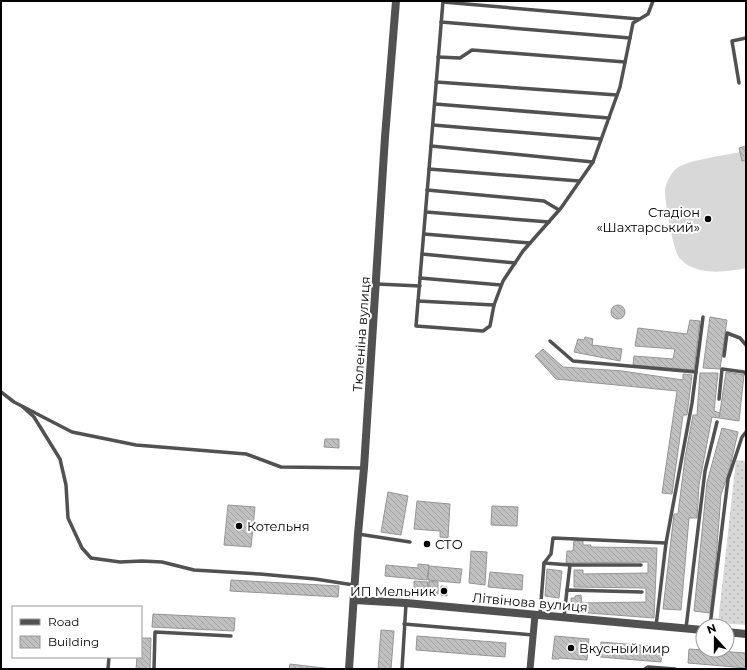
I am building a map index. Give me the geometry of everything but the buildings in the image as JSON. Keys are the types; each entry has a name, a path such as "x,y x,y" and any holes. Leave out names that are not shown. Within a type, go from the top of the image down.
{"street":[{"name":"Тюленіна вулиця","path":"349,669 364,468 384,137 396,1"},
{"name":"Літвінова вулиця","path":"354,600 406,603 695,629"},
{"path":"530,669 533,635 537,615"},
{"path":"735,633 746,634"}],"lane":[{"path":"640,19 443,2 416,326 483,331 490,326 494,305 501,285 515,263 530,243 559,210 593,162 616,95 633,23 640,19 648,14 653,1"},
{"path":"441,22 630,38"},
{"path":"740,83 732,41 746,38"},
{"path":"438,57 460,58 472,50 625,62"},
{"path":"436,82 616,95"},
{"path":"435,104 608,118"},
{"path":"433,125 601,139"},
{"path":"431,146 593,162"},
{"path":"429,169 579,181"},
{"path":"427,190 544,201 559,210"},
{"path":"426,212 549,222"},
{"path":"424,234 530,243"},
{"path":"422,254 515,263"},
{"path":"420,278 501,285"},
{"path":"376,284 420,286"},
{"path":"418,301 494,305"},
{"path":"656,626 666,544 692,403 703,317"},
{"path":"724,356 727,333 740,338 746,345"},
{"path":"550,341 573,361 696,372"},
{"path":"719,399 722,369 744,372 746,374"},
{"path":"1,392 14,402 72,432 136,445 246,454 281,466 364,468"},
{"path":"23,407 34,418 60,459 66,485 68,518 82,548 91,558 120,562 162,562 194,570 315,579 355,585"},
{"path":"686,628 705,471 717,422"},
{"path":"711,618 728,479 742,438 746,432"},
{"path":"358,534 410,542"},
{"path":"537,615 544,563 552,554 553,538 666,544"},
{"path":"544,563 570,565 641,565"},
{"path":"564,617 570,565"},
{"path":"567,590 642,592"},
{"path":"402,669 406,603"},
{"path":"404,624 533,635"},
{"path":"154,669 155,632 231,636"},
{"path":"108,658 108,669"},
{"path":"645,669 648,667 675,669"}],"shaded area":[{"name":"Стадіон «Шахтарський»","path":"746,146 746,268 715,272 700,270 685,263 679,258 674,245 665,198 667,182 675,170 682,165 698,160 740,152 739,148"},
{"path":"736,460 746,461 746,625 735,624 735,618 719,618"}],"place":[{"name":"Стадіон «Шахтарський»","path":"708,219"},
{"name":"Котельня","path":"239,526"},
{"name":"СТО","path":"427,544"},
{"name":"ИП Мельник","path":"444,591"},
{"name":"Вкусный мир","path":"571,648"}]}
